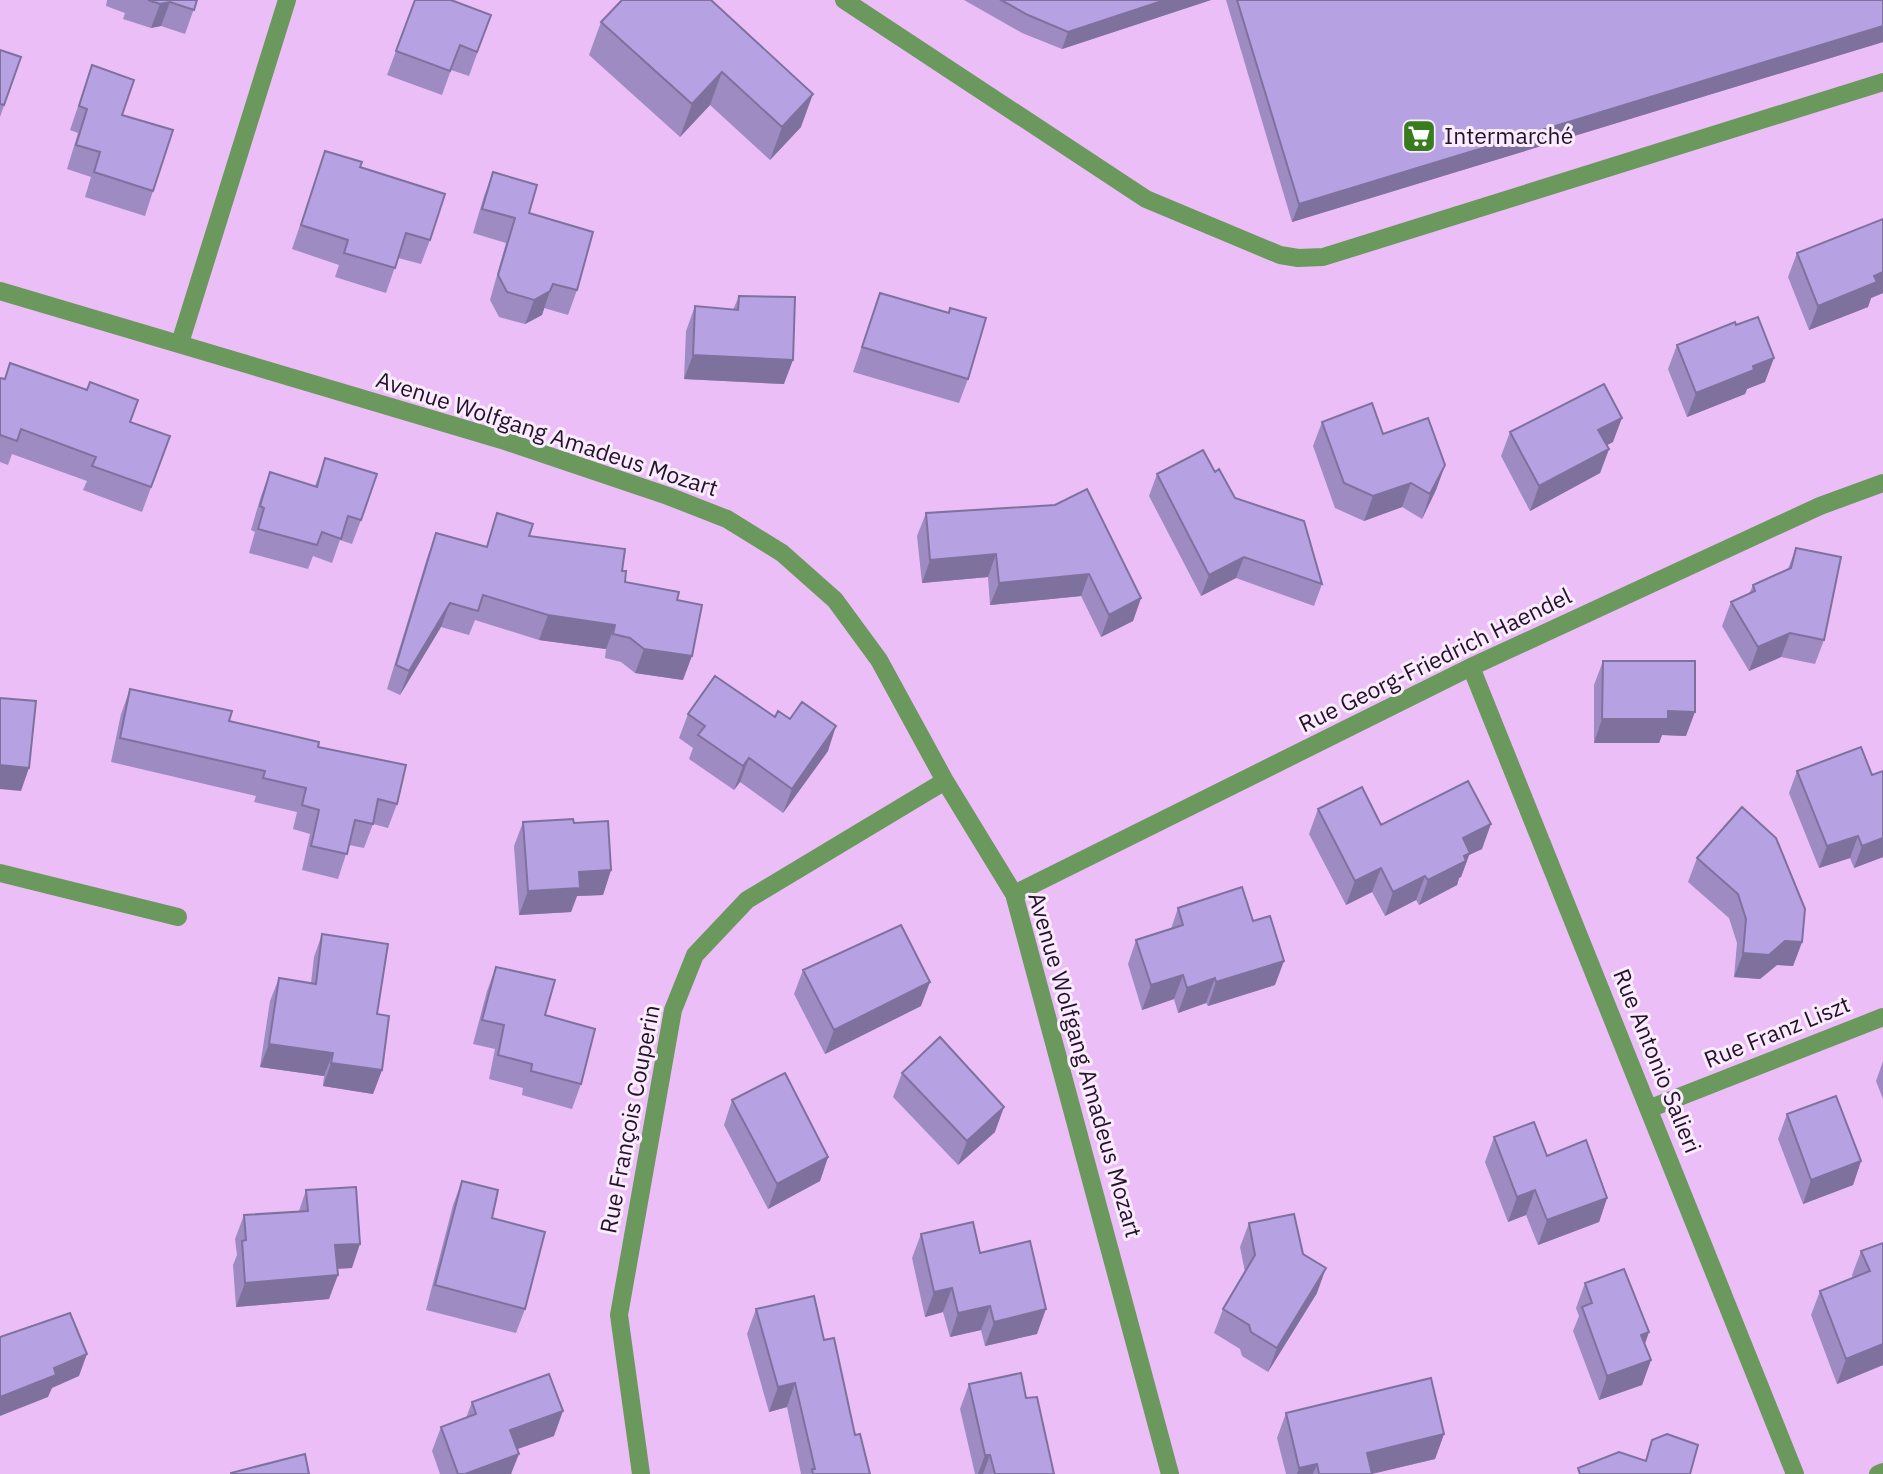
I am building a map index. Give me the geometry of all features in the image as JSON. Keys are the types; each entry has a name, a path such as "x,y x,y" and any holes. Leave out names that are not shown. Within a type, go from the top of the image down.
{"street":[{"path":"180,343 287,0"},
{"path":"844,0 1146,199 1280,255 1298,258 1323,257 1883,82"},
{"name":"Avenue Wolfgang Amadeus Mozart","path":"0,291 502,440 668,496 727,519 782,553 835,600 879,660 945,781 1014,894 1170,1474"},
{"name":"Rue Georg-Friedrich Haendel","path":"1014,894 1471,667 1820,506 1883,483"},
{"name":"Rue Antonio Salieri","path":"1471,667 1651,1108 1796,1474"},
{"name":"Rue François Couperin","path":"641,1474 618,1315 673,1010 695,955 747,900 945,781"},
{"path":"0,873 178,917"},
{"name":"Rue Franz Liszt","path":"1651,1108 1883,1017"},
{"path":"1878,1474 1883,1472"}],"building":[{"path":"148,0 197,0 194,10 170,2 160,4"},
{"path":"415,0 451,0 491,15 477,52 460,45 450,71 396,51"},
{"path":"622,0 711,0 813,94 782,127 722,72 692,104 601,22"},
{"path":"1001,0 1165,0 1068,32"},
{"name":"Intermarché","path":"1237,0 1883,0 1883,26 1299,204"},
{"path":"0,50 21,57 4,105 0,104"},
{"path":"92,65 134,80 122,115 173,130 153,191 94,172 100,152 76,145 87,109 79,106"},
{"path":"325,151 362,162 360,167 445,194 430,240 406,233 395,268 344,253 348,240 301,225"},
{"path":"493,172 537,185 529,213 593,232 577,290 553,284 550,291 534,300 507,292 498,275 515,218 482,209"},
{"path":"1883,219 1883,272 1874,276 1877,282 1818,306 1797,253"},
{"path":"880,293 949,313 950,308 986,318 968,379 862,347"},
{"path":"739,296 795,297 793,360 693,355 695,306 738,310"},
{"path":"1758,317 1774,358 1753,366 1754,370 1696,393 1677,345 1735,322 1736,325"},
{"path":"10,363 87,390 90,382 138,400 130,422 170,436 151,487 92,466 96,457 21,429 17,441 0,435 0,378 5,379"},
{"path":"1604,384 1622,418 1598,430 1609,449 1539,486 1510,432"},
{"path":"1372,403 1383,434 1428,418 1445,465 1430,494 1411,483 1373,496 1344,483 1322,422"},
{"path":"1203,450 1215,472 1219,469 1235,498 1304,521 1322,584 1244,557 1209,575 1157,474"},
{"path":"325,458 377,474 361,520 348,516 341,539 322,532 317,545 258,529 264,508 260,506 270,472 317,487"},
{"path":"1087,489 1141,598 1109,615 1089,574 999,583 996,554 930,560 926,513 1055,505"},
{"path":"497,513 533,524 529,536 625,549 622,571 626,571 625,582 679,592 677,600 702,605 692,656 644,649 630,638 613,634 615,625 548,615 483,595 478,611 450,603 409,671 396,665 436,533 487,547"},
{"path":"1796,548 1841,557 1824,640 1790,633 1758,647 1731,602 1755,591 1753,585 1791,568"},
{"path":"1603,661 1695,661 1695,712 1668,711 1668,719 1602,719"},
{"path":"715,676 775,717 778,711 790,719 802,702 836,726 792,789 749,758 743,766 698,735 705,726 688,714"},
{"path":"130,689 232,711 229,721 319,742 318,747 406,765 397,804 378,799 373,824 355,820 347,854 311,846 319,810 302,805 306,788 263,778 265,771 120,738"},
{"path":"0,698 36,701 29,768 0,765"},
{"path":"1861,747 1872,775 1883,771 1883,838 1862,846 1858,836 1827,846 1797,771"},
{"path":"1468,781 1491,824 1463,838 1470,853 1464,856 1466,861 1428,880 1425,876 1393,892 1381,868 1355,881 1318,809 1362,787 1381,825"},
{"path":"1742,807 1776,838 1805,909 1802,942 1785,941 1769,955 1743,953 1746,919 1738,894 1697,858"},
{"path":"573,819 574,823 608,821 611,870 579,872 580,888 528,891 523,822"},
{"path":"1242,887 1253,921 1270,916 1284,961 1216,982 1215,978 1187,988 1183,975 1151,985 1136,940 1183,925 1178,908"},
{"path":"901,925 930,982 834,1030 803,970"},
{"path":"322,934 388,944 377,1014 389,1016 382,1070 331,1063 333,1053 269,1044 279,978 316,984"},
{"path":"496,967 555,980 545,1015 595,1029 581,1084 531,1071 532,1064 498,1055 504,1025 482,1020"},
{"path":"940,1037 1004,1107 967,1141 902,1073"},
{"path":"785,1073 828,1157 777,1184 732,1100"},
{"path":"1836,1096 1861,1161 1811,1180 1787,1114"},
{"path":"1534,1122 1547,1156 1586,1140 1607,1198 1547,1220 1535,1190 1517,1197 1494,1137"},
{"path":"462,1181 498,1190 492,1218 545,1232 525,1309 435,1285"},
{"path":"356,1187 360,1244 335,1245 338,1275 245,1283 242,1241 246,1240 244,1215 308,1211 306,1190"},
{"path":"1294,1214 1303,1254 1326,1268 1277,1348 1251,1332 1249,1325 1223,1309 1255,1255 1249,1223"},
{"path":"973,1222 980,1253 1030,1241 1046,1309 994,1322 990,1306 958,1313 952,1288 934,1292 921,1234"},
{"path":"1883,1243 1883,1344 1846,1359 1820,1291 1870,1271 1861,1251"},
{"path":"1624,1269 1649,1332 1641,1335 1651,1360 1607,1376 1582,1307 1592,1303 1585,1283"},
{"path":"814,1296 824,1340 834,1338 855,1435 860,1434 870,1474 813,1474 812,1469 815,1469 795,1383 778,1387 756,1309"},
{"path":"70,1313 87,1354 54,1368 56,1375 0,1397 0,1337"},
{"path":"1021,1373 1026,1398 1037,1397 1054,1474 995,1474 990,1455 985,1455 969,1384"},
{"path":"549,1374 563,1411 510,1430 519,1454 465,1474 458,1474 441,1427 476,1414 472,1402"},
{"path":"1431,1378 1444,1434 1367,1453 1372,1474 1319,1474 1317,1464 1299,1468 1286,1413"},
{"path":"1667,1434 1698,1445 1690,1474 1580,1474 1578,1468 1619,1452 1646,1461 1652,1440"},
{"path":"305,1454 309,1474 231,1474 231,1473"}],"place":[{"name":"Intermarché","path":"1419,136"}]}
